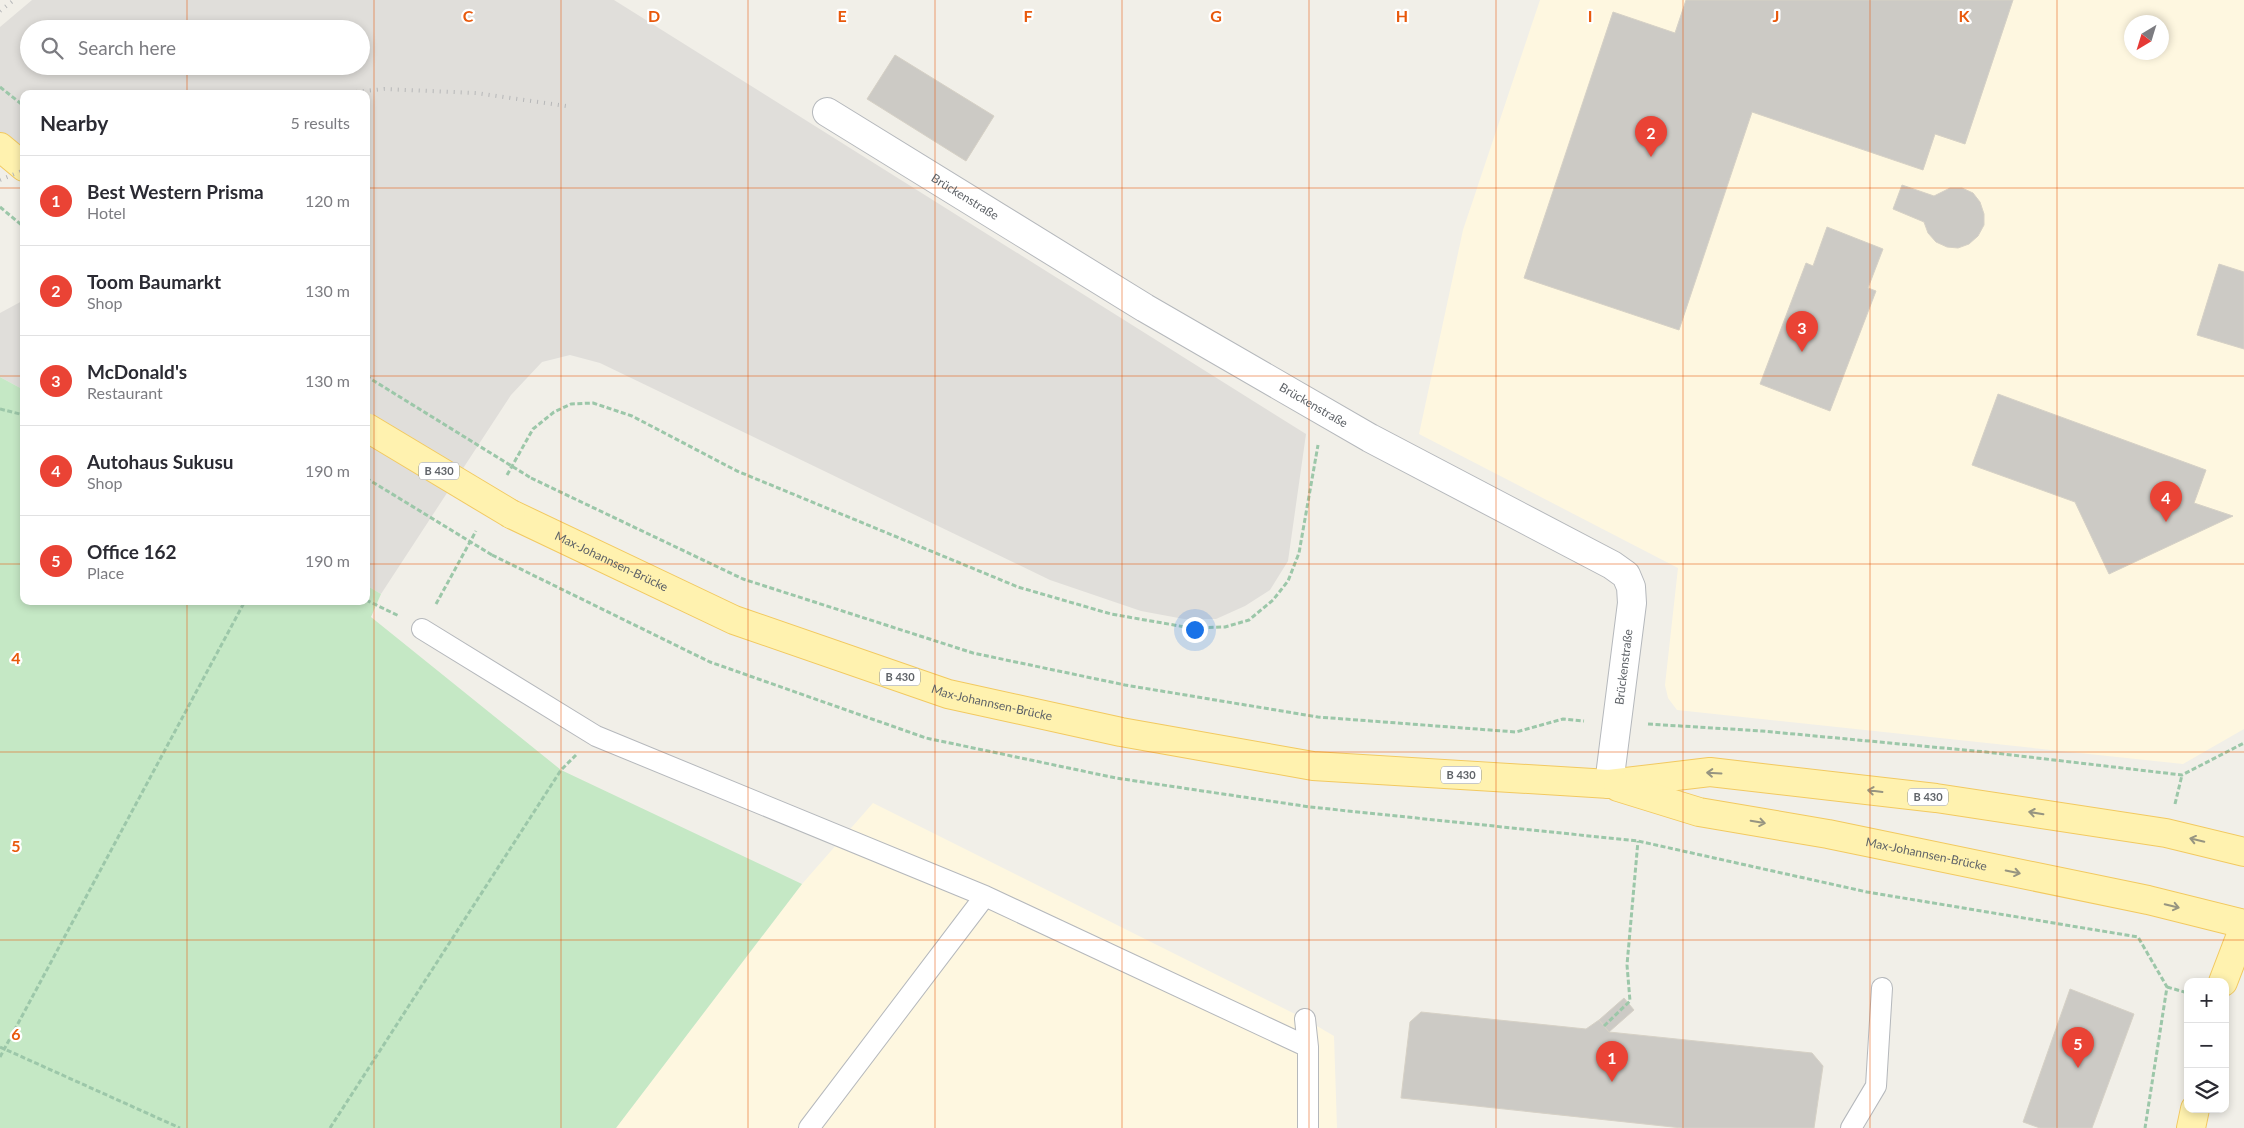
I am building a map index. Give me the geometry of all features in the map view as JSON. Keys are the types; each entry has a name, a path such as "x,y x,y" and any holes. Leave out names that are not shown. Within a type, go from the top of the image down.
{"main road":[{"path":"0,148 20,164"},
{"name":"Max-Johannsen-Brücke","path":"370,429 511,514 734,620 948,694 1121,732 1312,766 1610,784 1710,772 1936,798 2166,833 2244,852"},
{"name":"Max-Johannsen-Brücke","path":"1610,784 1699,812 1828,834 2148,900 2244,925"},
{"path":"2224,978 2244,925"},
{"path":"2191,1128 2194,1113"}],"street":[{"name":"Brückenstraße","path":"827,112 1146,308 1370,438 1588,552 1626,575 1631,587 1632,603 1610,784"}],"lane":[{"path":"422,628 596,736 985,896 1308,1047"},
{"path":"809,1128 985,896"},
{"path":"1851,1128 1876,1086 1882,988"},
{"path":"1305,1019 1308,1047 1308,1128"}],"path":[{"path":"0,87 20,103"},
{"path":"0,207 20,224"},
{"path":"370,378 531,478 743,579 973,653 1125,685 1318,717 1516,732 1563,719 1762,731 1986,752 2182,776 2244,743"},
{"path":"504,481 533,429 554,412 571,404 592,403 632,416 737,470 1018,587 1111,614 1190,628 1225,628 1249,620 1274,600 1288,581 1299,553 1324,411"},
{"path":"0,409 20,414"},
{"path":"370,480 492,555"},
{"path":"370,602 422,628 480,525"},
{"path":"0,1057 243,605"},
{"path":"330,1128 560,770 596,736"},
{"path":"1604,1026 1630,1001 1627,965 1638,841"},
{"path":"2145,1128 2167,987 2184,992"},
{"path":"0,1047 180,1128"}],"shaded area":[{"path":"32,0 614,0 1306,434 1288,561 1270,590 1245,606 1216,619 1184,619 1141,611 1050,580 600,363 570,355 542,362 511,395 381,594 370,587 370,90 20,90 20,156 0,164 0,27"},
{"path":"1540,0 2244,0 2244,729 2183,764 1677,710 1668,698 1665,685 1678,568 1419,434 1463,230"},
{"path":"20,302 20,388 0,377 0,313"},
{"path":"873,803 1305,1019 1334,1036 1337,1128 616,1128 802,884"}],"green space":[{"path":"0,377 20,388 20,605 370,605 370,587 381,594 371,617 561,770 802,884 616,1128 0,1128"}],"building":[{"path":"1686,0 2013,0 1965,144 1935,134 1923,170 1752,112 1679,330 1524,278 1613,12 1675,33"},
{"path":"895,55 994,116 966,161 867,99"},
{"path":"1902,185 1934,196 1950,188 1962,188 1973,193 1980,202 1984,214 1984,225 1978,236 1969,244 1958,248 1947,247 1936,242 1928,233 1924,222 1893,209"},
{"path":"1827,227 1883,249 1868,288 1876,291 1830,411 1760,384 1806,263 1813,266"},
{"path":"2219,264 2244,272 2244,349 2197,335"},
{"path":"1998,394 2206,470 2194,503 2233,516 2109,574 2075,502 1972,465"},
{"path":"2070,989 2134,1014 2092,1128 2040,1128 2023,1122"},
{"path":"1624,998 1634,1010 1609,1032 1599,1020"},
{"path":"1421,1012 1586,1029 1599,1020 1609,1032 1812,1053 1823,1066 1814,1128 1682,1128 1401,1098 1410,1022"}],"railway":[{"path":"0,11 14,0"},
{"path":"370,90 384,89 476,93 566,106"},
{"path":"0,180 20,172"}],"place":[{"name":"Toom Baumarkt","path":"1651,157"},
{"name":"McDonald's","path":"1802,352"},
{"name":"Autohaus Sukusu","path":"2166,522"},
{"name":"Office 162","path":"2078,1068"},
{"name":"Best Western Prisma","path":"1612,1082"}]}
